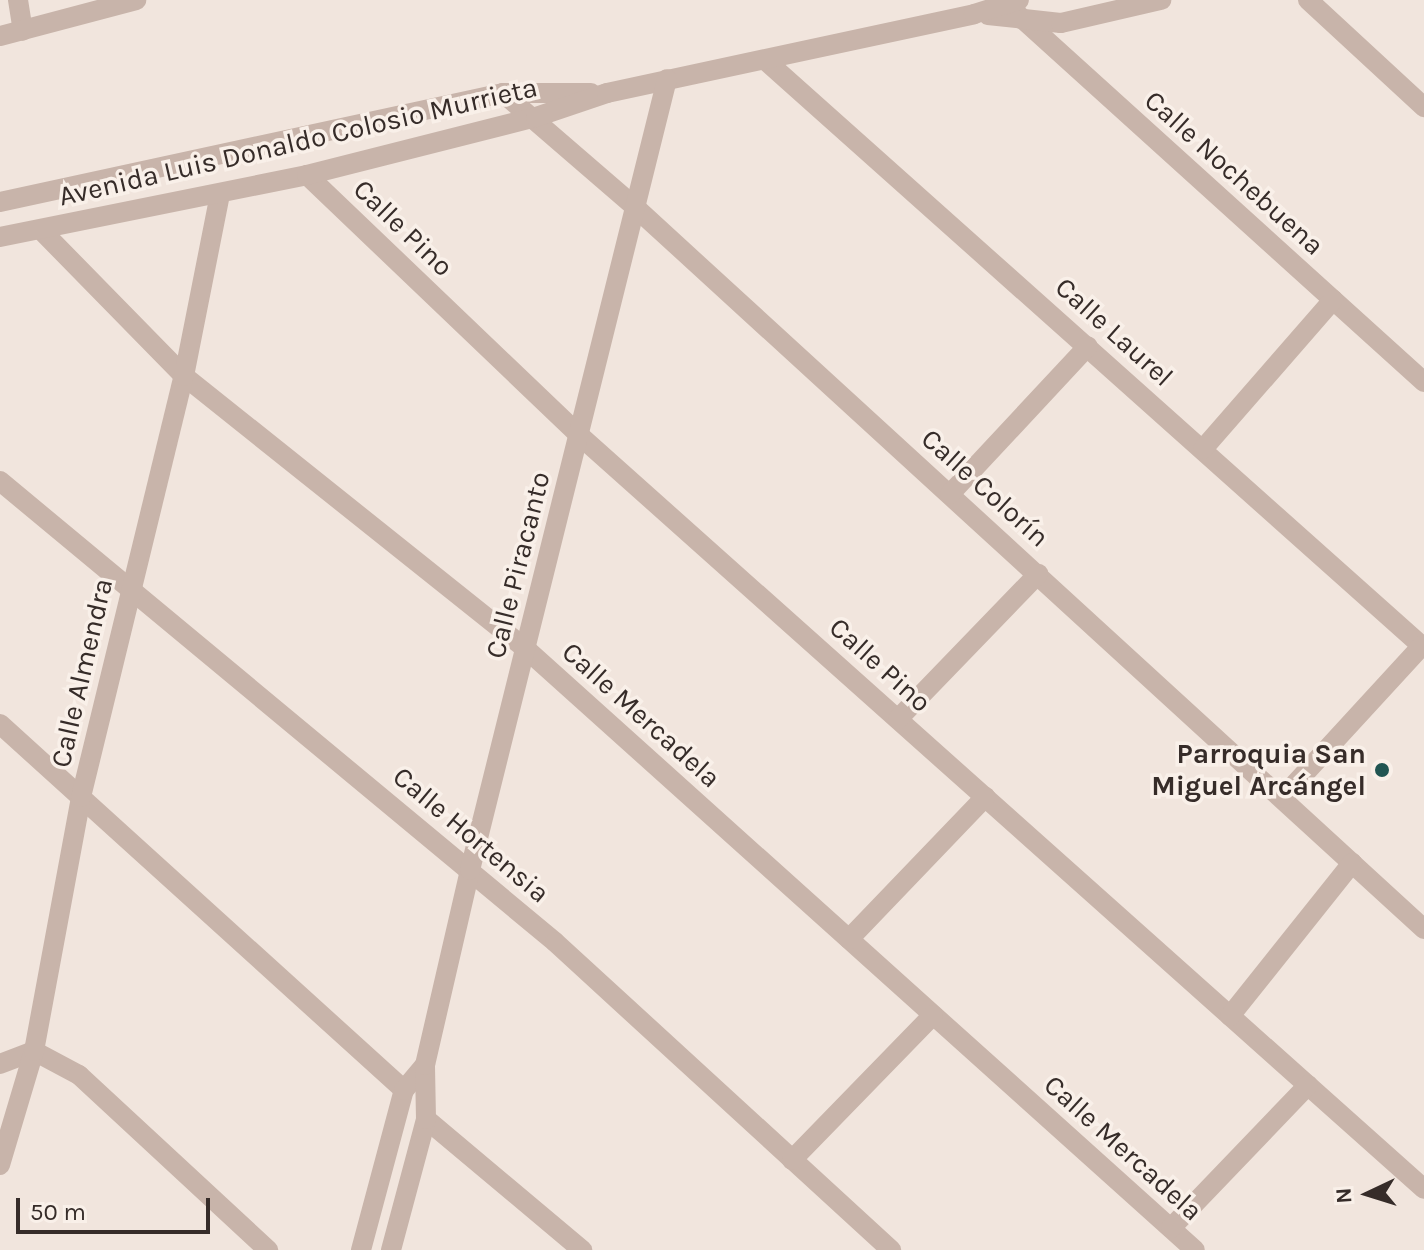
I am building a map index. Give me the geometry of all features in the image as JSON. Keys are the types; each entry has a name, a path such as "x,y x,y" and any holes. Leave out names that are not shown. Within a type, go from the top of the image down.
{"street":[{"path":"18,0 23,31"},
{"path":"0,36 136,0"},
{"name":"Avenida Luis Donaldo Colosio Murrieta","path":"0,237 42,231 307,175 536,117 607,93 974,14 1016,7 1061,23 1161,0"},
{"path":"1308,0 1424,107"},
{"name":"Calle Nochebuena","path":"1016,7 1424,382"},
{"name":"Calle Laurel","path":"765,60 1423,647"},
{"name":"Calle Piracanto","path":"391,1250 426,1119 425,1065 470,870 667,79"},
{"name":"Avenida Luis Donaldo Colosio Murrieta","path":"0,202 503,93 607,93"},
{"name":"Calle Colorín","path":"503,93 536,117 1424,929"},
{"name":"Calle Pino","path":"307,175 579,435 1424,1189"},
{"name":"Calle Almendra","path":"0,1165 34,1051 81,797 184,376 220,194"},
{"name":"Calle Mercadela","path":"42,231 184,376 526,649 1195,1250"},
{"path":"1203,449 1333,300"},
{"path":"950,494 1088,346"},
{"name":"Calle Hortensia","path":"0,481 470,870 792,1160 879,1246"},
{"path":"898,719 1038,574"},
{"path":"1282,798 1423,647"},
{"path":"0,724 404,1090"},
{"path":"849,939 985,797"},
{"path":"1230,1016 1352,863"},
{"path":"792,1160 933,1015"},
{"path":"0,1064 34,1051 79,1075 268,1250"},
{"name":"Calle Piracanto","path":"361,1250 404,1090 425,1065"},
{"path":"1171,1228 1308,1085"},
{"path":"426,1119 582,1250"}],"place":[{"name":"Parroquia San Miguel Arcángel","path":"1382,770"}]}
